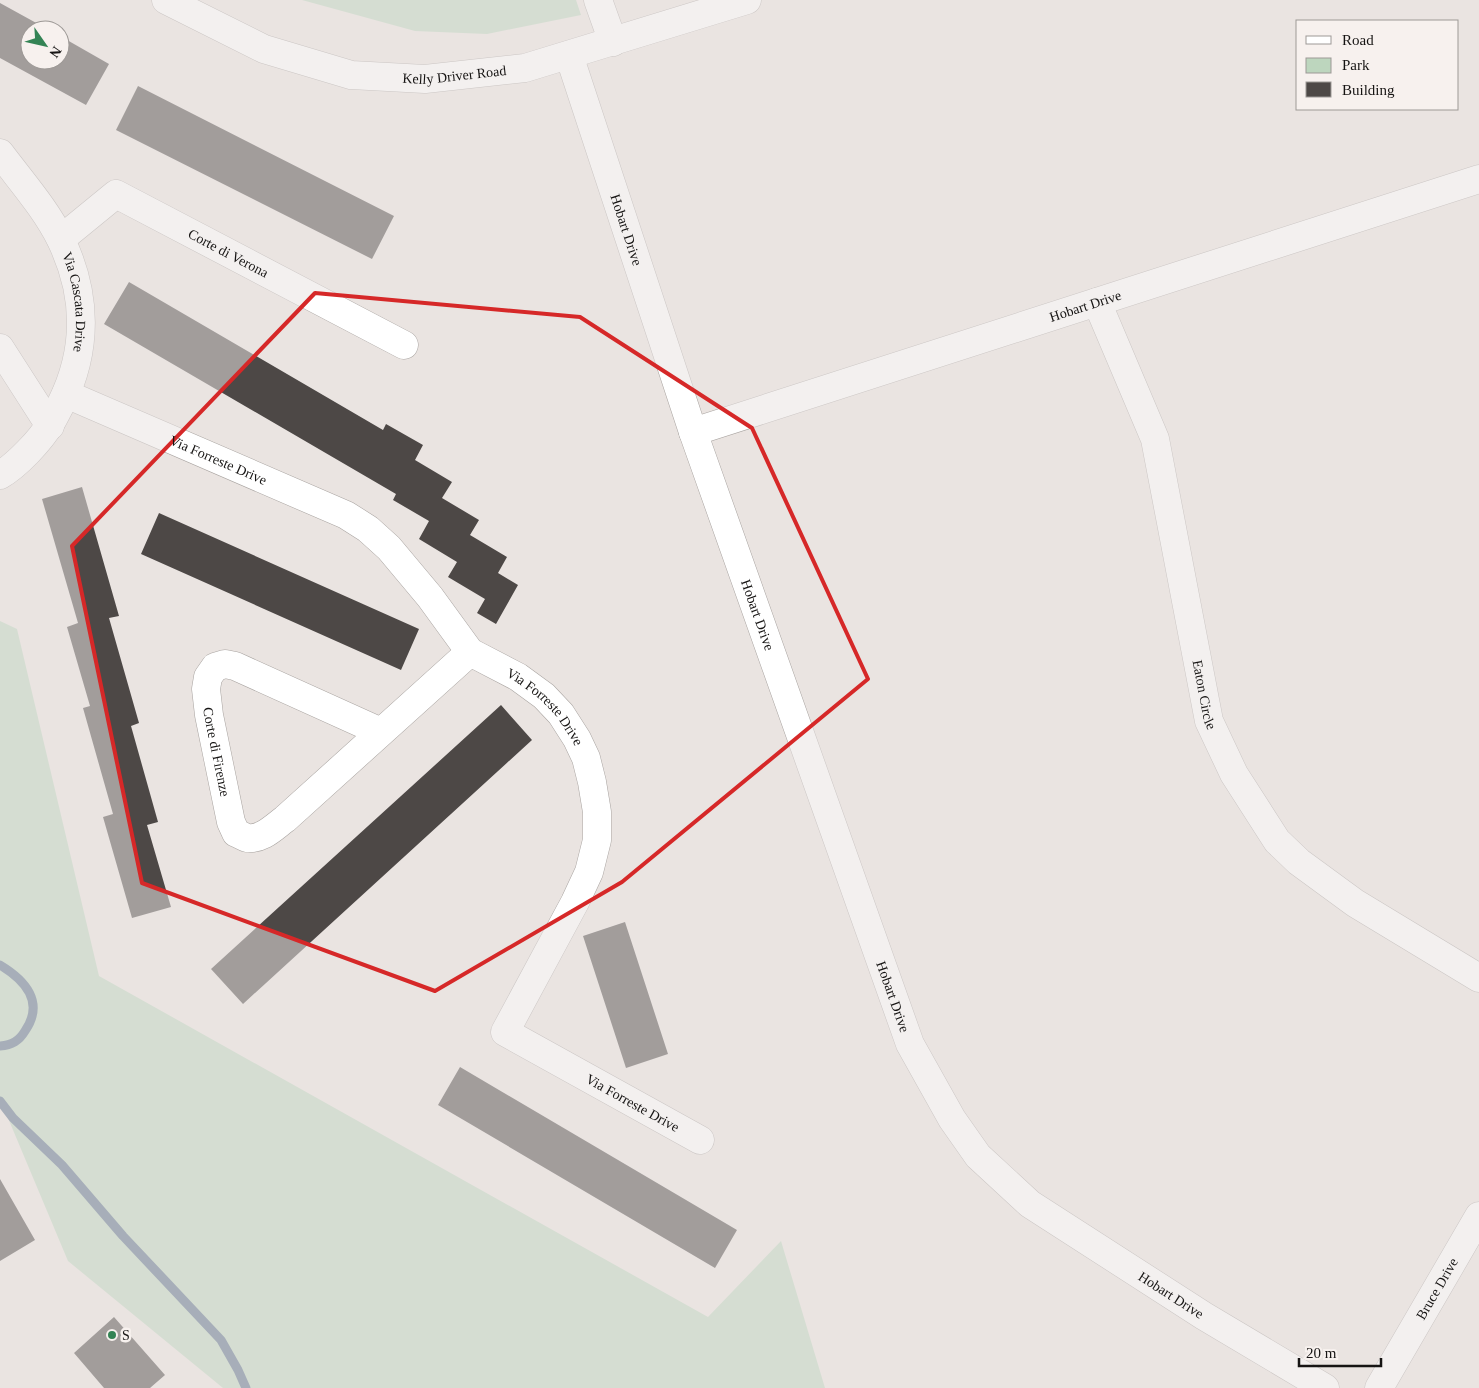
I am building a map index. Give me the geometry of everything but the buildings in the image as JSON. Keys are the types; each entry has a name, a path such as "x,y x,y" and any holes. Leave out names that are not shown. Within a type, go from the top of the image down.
{"street":[{"name":"Kelly Driver Road","path":"166,0 264,49 351,75 425,78 525,68 747,0"},
{"path":"598,0 613,42"},
{"name":"Hobart Drive","path":"569,55 693,432 910,1044 952,1119 978,1156 1030,1204 1204,1316 1325,1388"},
{"name":"Via Cascata Drive","path":"0,153 44,212 61,239 77,286 82,324 74,371 66,394 50,426 29,450 0,475"},
{"name":"Hobart Drive","path":"693,432 1479,179"},
{"name":"Corte di Verona","path":"61,239 116,194 404,345"},
{"name":"Eaton Circle","path":"1097,302 1155,439 1209,721 1234,774 1277,841 1299,862 1355,903 1479,978"},
{"path":"0,348 50,426"},
{"name":"Via Forreste Drive","path":"66,394 346,515 368,528 408,570 470,652 518,677 544,696 561,714 577,739 586,758 597,812 597,840 589,872 575,902 505,1032 700,1140"},
{"name":"Corte di Firenze","path":"381,732 234,666 225,664 215,667 208,677 206,689 209,715 231,822 236,832 247,838 258,837 269,832 381,732 470,652"},
{"name":"Bruce Drive","path":"1379,1388 1479,1216"}],"highlighted area":[{"path":"315,293 580,317 752,428 868,679 622,882 435,991 142,883 72,546"}],"green space":[{"path":"302,0 576,0 581,15 487,34 415,31"},
{"path":"0,621 17,629 99,976 708,1317 781,1241 825,1388 223,1388 68,1261 0,1099"}],"waterway":[{"path":"0,965 24,985 32,1001 33,1011 31,1020 18,1040 8,1045 0,1046"},
{"path":"0,1101 13,1118 62,1165 123,1236 221,1340 246,1388"}],"place":[{"name":"S","path":"112,1335"}]}
